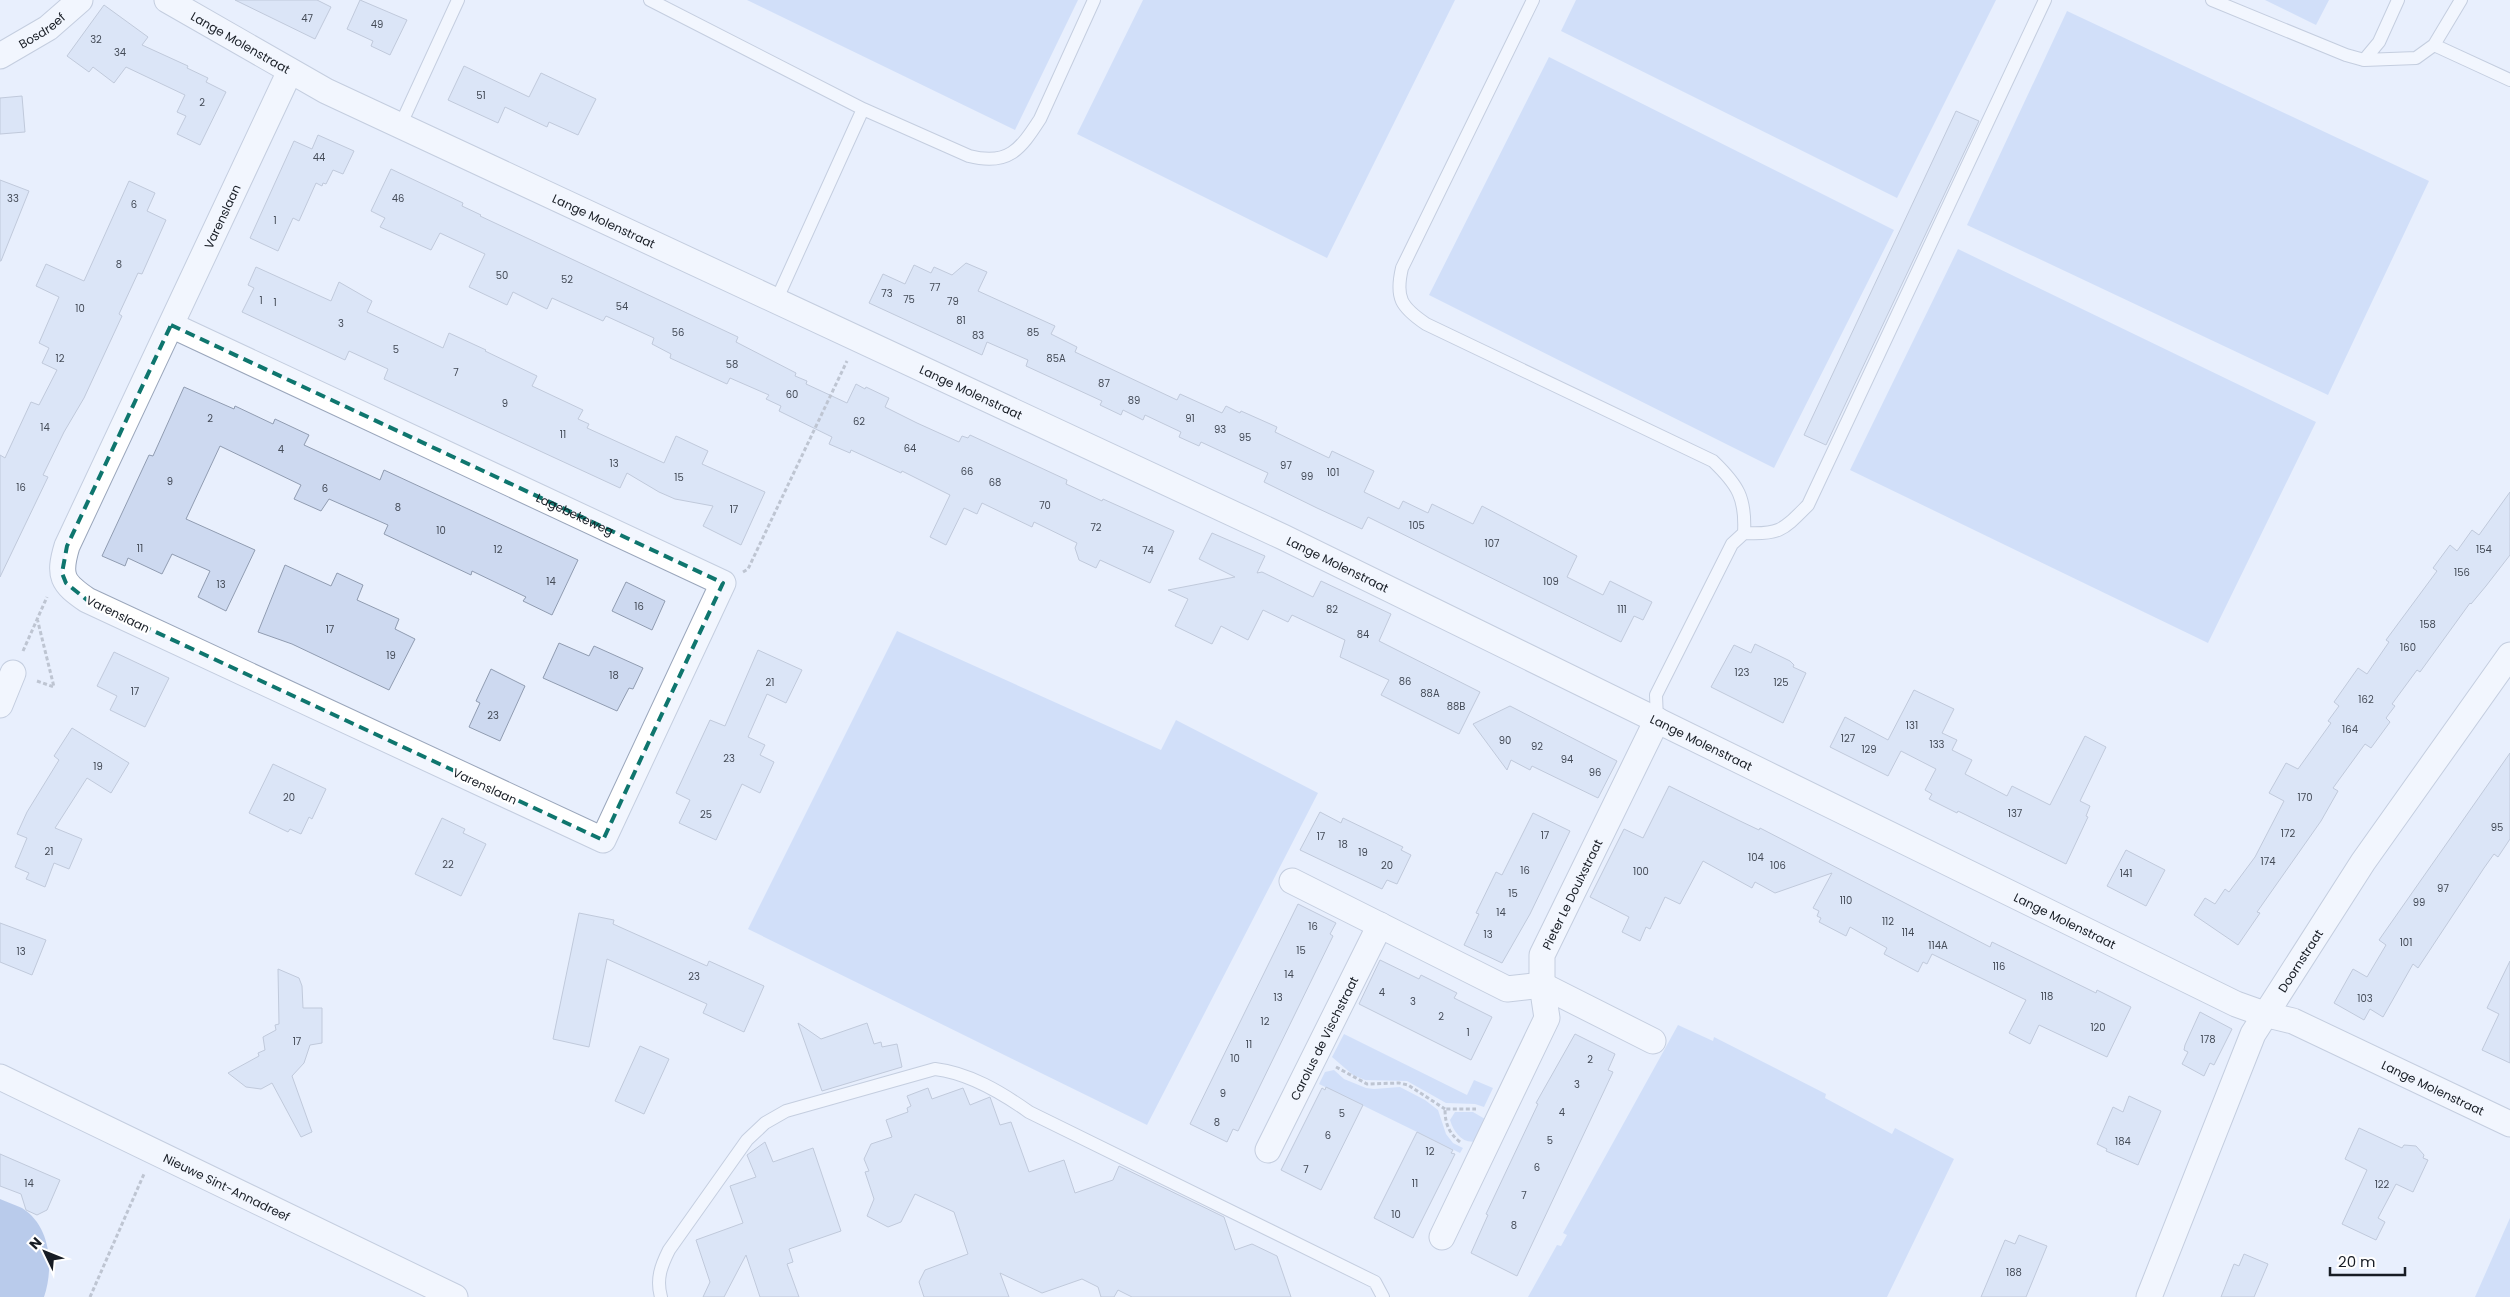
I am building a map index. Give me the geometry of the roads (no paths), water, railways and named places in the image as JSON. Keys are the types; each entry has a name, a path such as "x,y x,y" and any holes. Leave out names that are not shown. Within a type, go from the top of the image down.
{"street":[{"name":"Bosdreef","path":"0,56 48,28 80,0"},
{"name":"Lange Molenstraat","path":"167,0 290,71 400,126 1283,537 2236,1004 2264,1014 2293,1021 2510,1124"},
{"name":"Varenslaan","path":"290,71 67,546 62,562 62,573 66,583 87,600 602,840"},
{"name":"Lagebekeweg","path":"170,325 723,582 602,840"},
{"name":"Doornstraat","path":"2149,1297 2253,1034 2264,1014 2363,862 2510,655"},
{"path":"0,705 13,673"},
{"name":"Pieter Le Doulxstraat","path":"1442,1238 1547,1018 1542,985 1542,954 1656,720"},
{"path":"1292,881 1507,989 1542,985 1653,1042"},
{"name":"Carolus de Vischstraat","path":"1268,1150 1380,925"},
{"name":"Nieuwe Sint-Annadreef","path":"0,1077 455,1297"}],"lane":[{"path":"400,126 458,0"},
{"path":"650,0 863,109 969,156 987,161 1018,149 1040,119 1094,0"},
{"path":"1533,0 1402,268 1398,284 1400,299 1411,314 1426,324 1713,461 1731,478 1740,494 1745,514 1744,534"},
{"path":"1656,720 1656,695 1732,544 1744,534 1769,534 1788,525 1808,505 2045,0"},
{"path":"2212,0 2346,55 2364,60 2416,58 2434,45 2461,0"},
{"path":"2364,60 2379,42 2398,0"},
{"path":"2434,45 2510,80"},
{"path":"776,300 863,109"},
{"path":"661,1297 658,1286 660,1267 669,1250 747,1140 765,1123 786,1110 935,1069 952,1071 1002,1093 1029,1112 1375,1282 1383,1297"}]}
